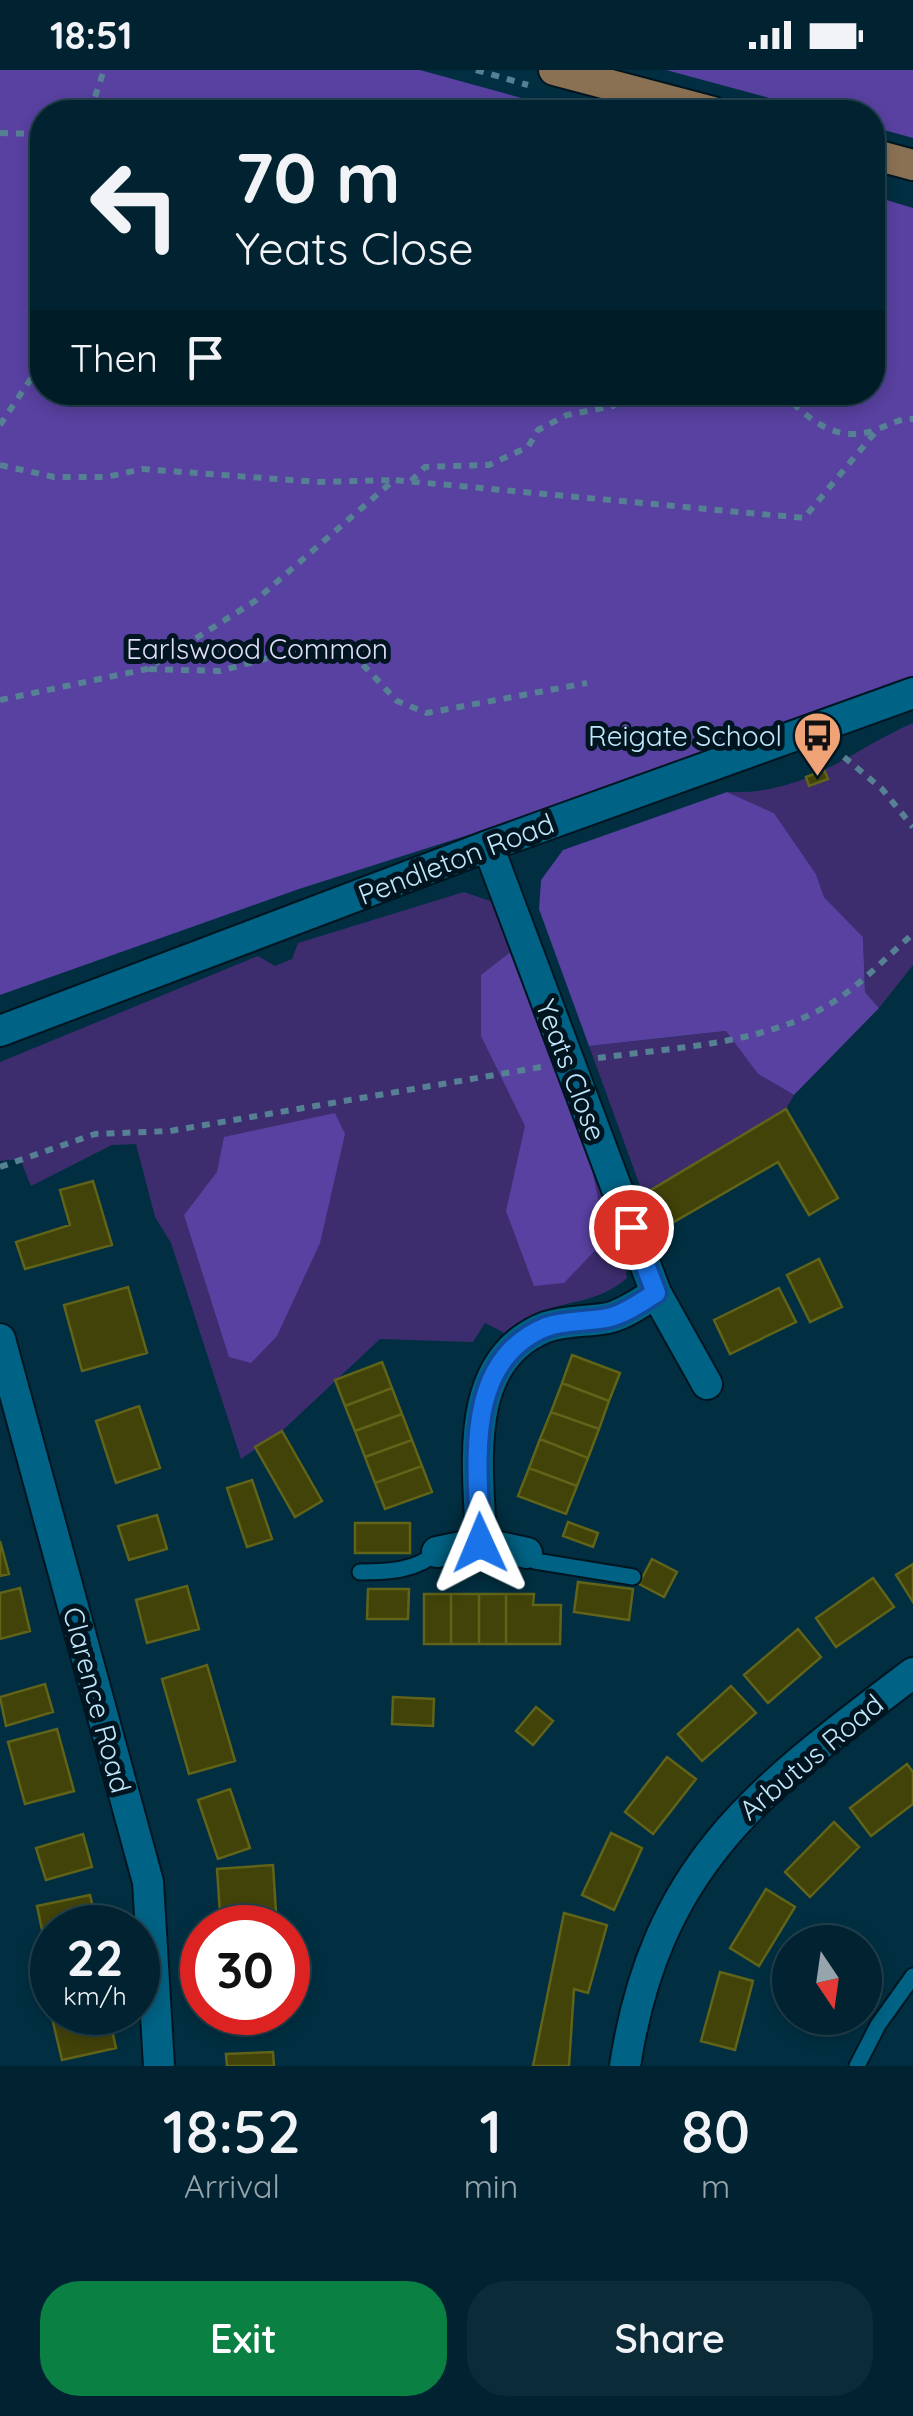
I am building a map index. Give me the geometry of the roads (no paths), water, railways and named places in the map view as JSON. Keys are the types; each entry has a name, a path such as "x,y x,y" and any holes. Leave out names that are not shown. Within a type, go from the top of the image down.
{"main road":[{"path":"554,70 668,100"},
{"path":"885,157 913,164"}],"street":[{"name":"Pendleton Road","path":"0,1031 488,846 913,692"},
{"name":"Yeats Close","path":"488,846 656,1293 707,1384"},
{"path":"480,1543 480,1408 506,1357 522,1340 549,1326 614,1316 656,1293"},
{"name":"Clarence Road","path":"0,1340 148,1882 159,2066"},
{"path":"437,1552 480,1543 527,1553"},
{"name":"Arbutus Road","path":"625,2066 634,2014 659,1939 705,1858 766,1787 913,1673"}],"lane":[{"path":"360,1572 398,1572 426,1562 437,1552"},
{"path":"527,1553 536,1560 633,1577"},
{"path":"857,2066 878,2025 913,1976"}],"place":[{"name":"Reigate School","path":"817,778"}],"park label":[{"name":"Earlswood Common","path":"257,649"}]}
